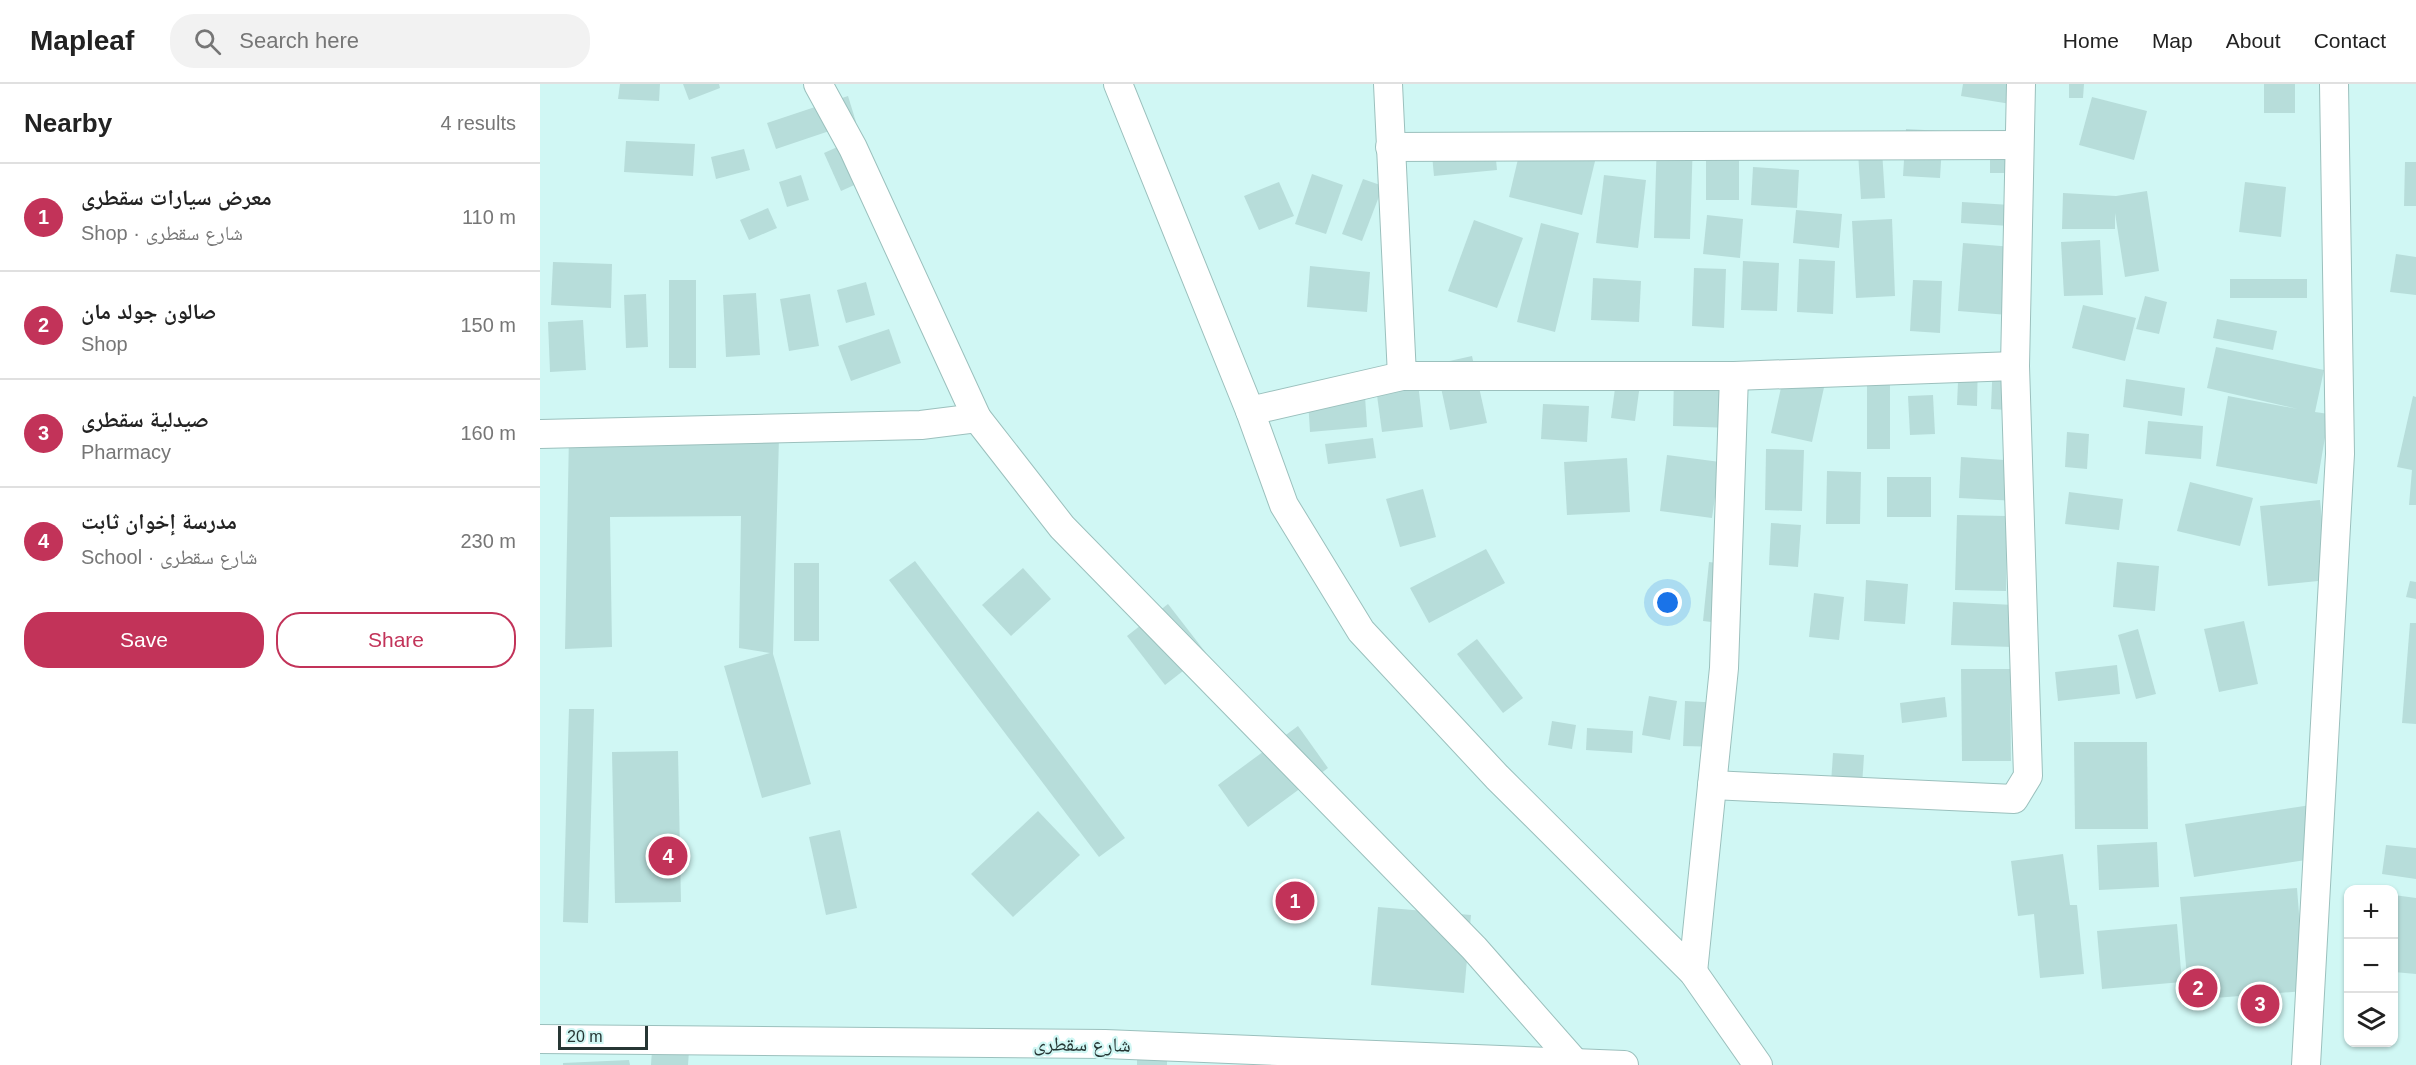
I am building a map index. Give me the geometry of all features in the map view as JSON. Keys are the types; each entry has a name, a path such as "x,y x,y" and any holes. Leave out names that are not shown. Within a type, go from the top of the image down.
{"street":[{"path":"818,84 853,148 976,418 1062,527 1474,948 1576,1064"},
{"path":"1118,84 1250,411 1284,505 1360,631 1497,777 1693,972 1758,1065"},
{"path":"1388,84 1402,376"},
{"path":"1712,784 2014,799 2028,776 2015,366 2021,84"},
{"path":"2306,1065 2340,454 2334,84"},
{"path":"1390,147 2019,145"},
{"path":"1250,411 1402,376 1734,376 2015,366"},
{"path":"1693,972 1724,668 1734,376"},
{"path":"540,434 921,425 976,418"},
{"name":"شارع سقطرى","path":"540,1039 1105,1044 1501,1062 1624,1065"}],"building":[{"path":"620,84 660,84 659,101 618,99"},
{"path":"683,84 719,84 720,88 689,100"},
{"path":"1963,84 2020,84 2017,105 1961,96"},
{"path":"2069,84 2084,84 2083,98 2069,98"},
{"path":"2264,84 2295,84 2295,113 2264,113"},
{"path":"848,96 856,122 776,149 767,123"},
{"path":"2092,97 2147,111 2134,160 2079,145"},
{"path":"1906,129 1943,131 1940,178 1903,176"},
{"path":"1706,135 1739,135 1739,200 1706,200"},
{"path":"1657,137 1693,138 1690,239 1654,238"},
{"path":"1523,138 1596,157 1582,215 1509,197"},
{"path":"626,141 695,144 693,176 624,172"},
{"path":"844,144 861,182 841,191 824,153"},
{"path":"1990,144 2014,144 2014,173 1990,173"},
{"path":"744,149 750,170 716,179 711,157"},
{"path":"1495,149 1497,170 1434,176 1432,155"},
{"path":"1882,150 1885,198 1861,199 1858,152"},
{"path":"2405,162 2416,162 2416,206 2404,206"},
{"path":"1753,167 1799,170 1797,208 1751,205"},
{"path":"1312,174 1343,185 1326,234 1295,224"},
{"path":"801,175 809,200 787,207 779,182"},
{"path":"1604,175 1646,180 1638,248 1596,243"},
{"path":"1363,179 1383,186 1362,241 1342,234"},
{"path":"1279,182 1294,216 1259,230 1244,196"},
{"path":"2245,182 2286,187 2281,237 2239,232"},
{"path":"2147,191 2159,271 2125,277 2115,213 2115,229 2062,229 2063,193 2116,196"},
{"path":"1962,202 2027,206 2026,227 1961,223"},
{"path":"768,208 777,228 749,240 740,220"},
{"path":"1796,210 1842,214 1839,248 1793,243"},
{"path":"1707,215 1743,219 1740,258 1703,254"},
{"path":"1892,219 1895,296 1856,298 1852,221"},
{"path":"1474,220 1523,238 1497,308 1448,291"},
{"path":"1541,223 1579,233 1555,332 1517,322"},
{"path":"2100,240 2103,295 2064,296 2061,242"},
{"path":"1963,243 2026,248 2021,316 1958,311"},
{"path":"2396,254 2416,257 2416,295 2390,292"},
{"path":"1799,259 1835,261 1833,314 1797,312"},
{"path":"1743,261 1779,263 1777,311 1741,310"},
{"path":"553,262 612,264 611,308 551,305"},
{"path":"1310,266 1370,272 1367,312 1307,307"},
{"path":"1694,268 1726,269 1724,328 1692,326"},
{"path":"1593,278 1641,281 1639,322 1591,320"},
{"path":"2230,279 2307,279 2307,298 2230,298"},
{"path":"669,280 696,280 696,368 669,368"},
{"path":"1913,280 1942,281 1940,333 1910,331"},
{"path":"866,282 875,315 846,323 837,290"},
{"path":"756,293 760,355 726,357 723,295"},
{"path":"646,294 648,347 626,348 624,295"},
{"path":"810,294 819,346 789,351 780,299"},
{"path":"2145,296 2167,302 2159,334 2136,329"},
{"path":"2083,305 2136,318 2125,361 2072,348"},
{"path":"2217,319 2277,331 2273,350 2213,338"},
{"path":"583,320 586,370 550,372 548,322"},
{"path":"889,329 901,363 851,381 838,346"},
{"path":"2216,347 2324,370 2315,412 2329,414 2317,484 2216,466 2228,396 2298,409 2207,388"},
{"path":"1472,356 1487,423 1450,430 1436,364"},
{"path":"1959,358 1978,358 1977,406 1957,405"},
{"path":"1993,359 2009,359 2008,410 1991,409"},
{"path":"1674,374 1733,376 1732,428 1673,426"},
{"path":"1784,374 1825,383 1812,442 1771,433"},
{"path":"1867,377 1890,378 1890,449 1867,449"},
{"path":"2126,379 2185,388 2182,416 2123,407"},
{"path":"1616,381 1640,384 1635,421 1611,418"},
{"path":"1418,383 1423,427 1382,432 1376,388"},
{"path":"1933,395 1935,434 1910,435 1908,396"},
{"path":"1365,396 1367,427 1310,432 1308,400"},
{"path":"2413,396 2416,397 2416,505 2409,505 2412,470 2397,467"},
{"path":"1543,404 1589,406 1587,442 1541,439"},
{"path":"2148,421 2203,426 2201,459 2145,454"},
{"path":"2067,432 2089,434 2087,469 2065,467"},
{"path":"569,434 779,438 773,654 811,784 762,798 724,666 770,653 739,648 741,516 610,517 612,647 565,649"},
{"path":"1373,438 1376,458 1328,464 1325,444"},
{"path":"1766,449 1804,450 1802,511 1765,510"},
{"path":"1667,455 1720,462 1712,518 1660,511"},
{"path":"1961,457 2019,461 2017,501 1959,498"},
{"path":"1627,458 1630,512 1567,515 1564,462"},
{"path":"1827,471 1861,472 1860,524 1826,524"},
{"path":"1887,477 1931,477 1931,517 1887,517"},
{"path":"2190,482 2253,498 2240,546 2177,531"},
{"path":"1423,489 1436,537 1400,547 1386,499"},
{"path":"2069,492 2123,499 2119,530 2065,524"},
{"path":"2320,500 2328,580 2268,586 2260,506"},
{"path":"1957,515 2007,516 2006,591 1955,590"},
{"path":"1771,523 1801,525 1798,567 1769,565"},
{"path":"1486,549 1505,583 1429,623 1410,588"},
{"path":"915,561 1125,838 1099,857 889,580"},
{"path":"1709,562 1726,564 1720,623 1703,621"},
{"path":"2117,562 2159,566 2155,611 2113,607"},
{"path":"794,563 819,563 819,641 794,641"},
{"path":"1023,568 1051,599 1011,636 982,605"},
{"path":"1866,580 1908,584 1905,624 1864,621"},
{"path":"2410,581 2416,582 2416,599 2406,597"},
{"path":"1814,593 1844,597 1839,640 1809,637"},
{"path":"1953,602 2014,605 2012,647 1951,645"},
{"path":"1168,604 1206,653 1165,685 1127,636"},
{"path":"2244,621 2258,684 2219,692 2204,629"},
{"path":"2410,623 2416,623 2416,724 2402,723"},
{"path":"2138,629 2156,694 2136,699 2118,635"},
{"path":"1477,639 1523,698 1503,713 1457,654"},
{"path":"2117,665 2120,694 2058,701 2055,672"},
{"path":"1961,669 2010,669 2011,761 1962,761"},
{"path":"1649,696 1677,701 1670,740 1642,735"},
{"path":"1945,697 1947,717 1902,723 1900,703"},
{"path":"1685,701 1723,703 1721,747 1683,746"},
{"path":"569,709 594,709 588,923 563,922"},
{"path":"1552,721 1576,725 1572,749 1548,745"},
{"path":"1298,726 1328,768 1248,827 1218,785"},
{"path":"1587,728 1633,731 1632,753 1586,750"},
{"path":"2074,742 2147,742 2148,829 2075,829"},
{"path":"678,751 681,902 615,903 612,752"},
{"path":"1833,753 1864,755 1862,786 1831,784"},
{"path":"2311,805 2319,858 2194,877 2185,824"},
{"path":"1038,811 1080,855 1013,917 971,874"},
{"path":"840,830 857,908 826,915 809,837"},
{"path":"2157,842 2159,887 2099,890 2097,845"},
{"path":"2386,845 2416,848 2416,879 2382,874"},
{"path":"2063,854 2070,905 2077,905 2084,974 2040,978 2034,914 2018,916 2011,861"},
{"path":"2297,888 2305,991 2189,1000 2180,897"},
{"path":"2398,896 2416,898 2416,974 2398,972"},
{"path":"1378,907 1471,915 1464,993 1371,985"},
{"path":"2177,924 2182,982 2102,989 2097,931"},
{"path":"653,1035 690,1036 688,1065 651,1065"},
{"path":"1137,1054 1167,1055 1167,1065 1137,1065"},
{"path":"629,1060 630,1065 563,1065 563,1063"}],"place":[{"name":"مدرسة إخوان ثابت","path":"668,856"},
{"name":"معرض سيارات سقطرى","path":"1295,901"},
{"name":"صالون جولد مان","path":"2198,988"},
{"name":"صيدلية سقطرى","path":"2260,1004"}]}
